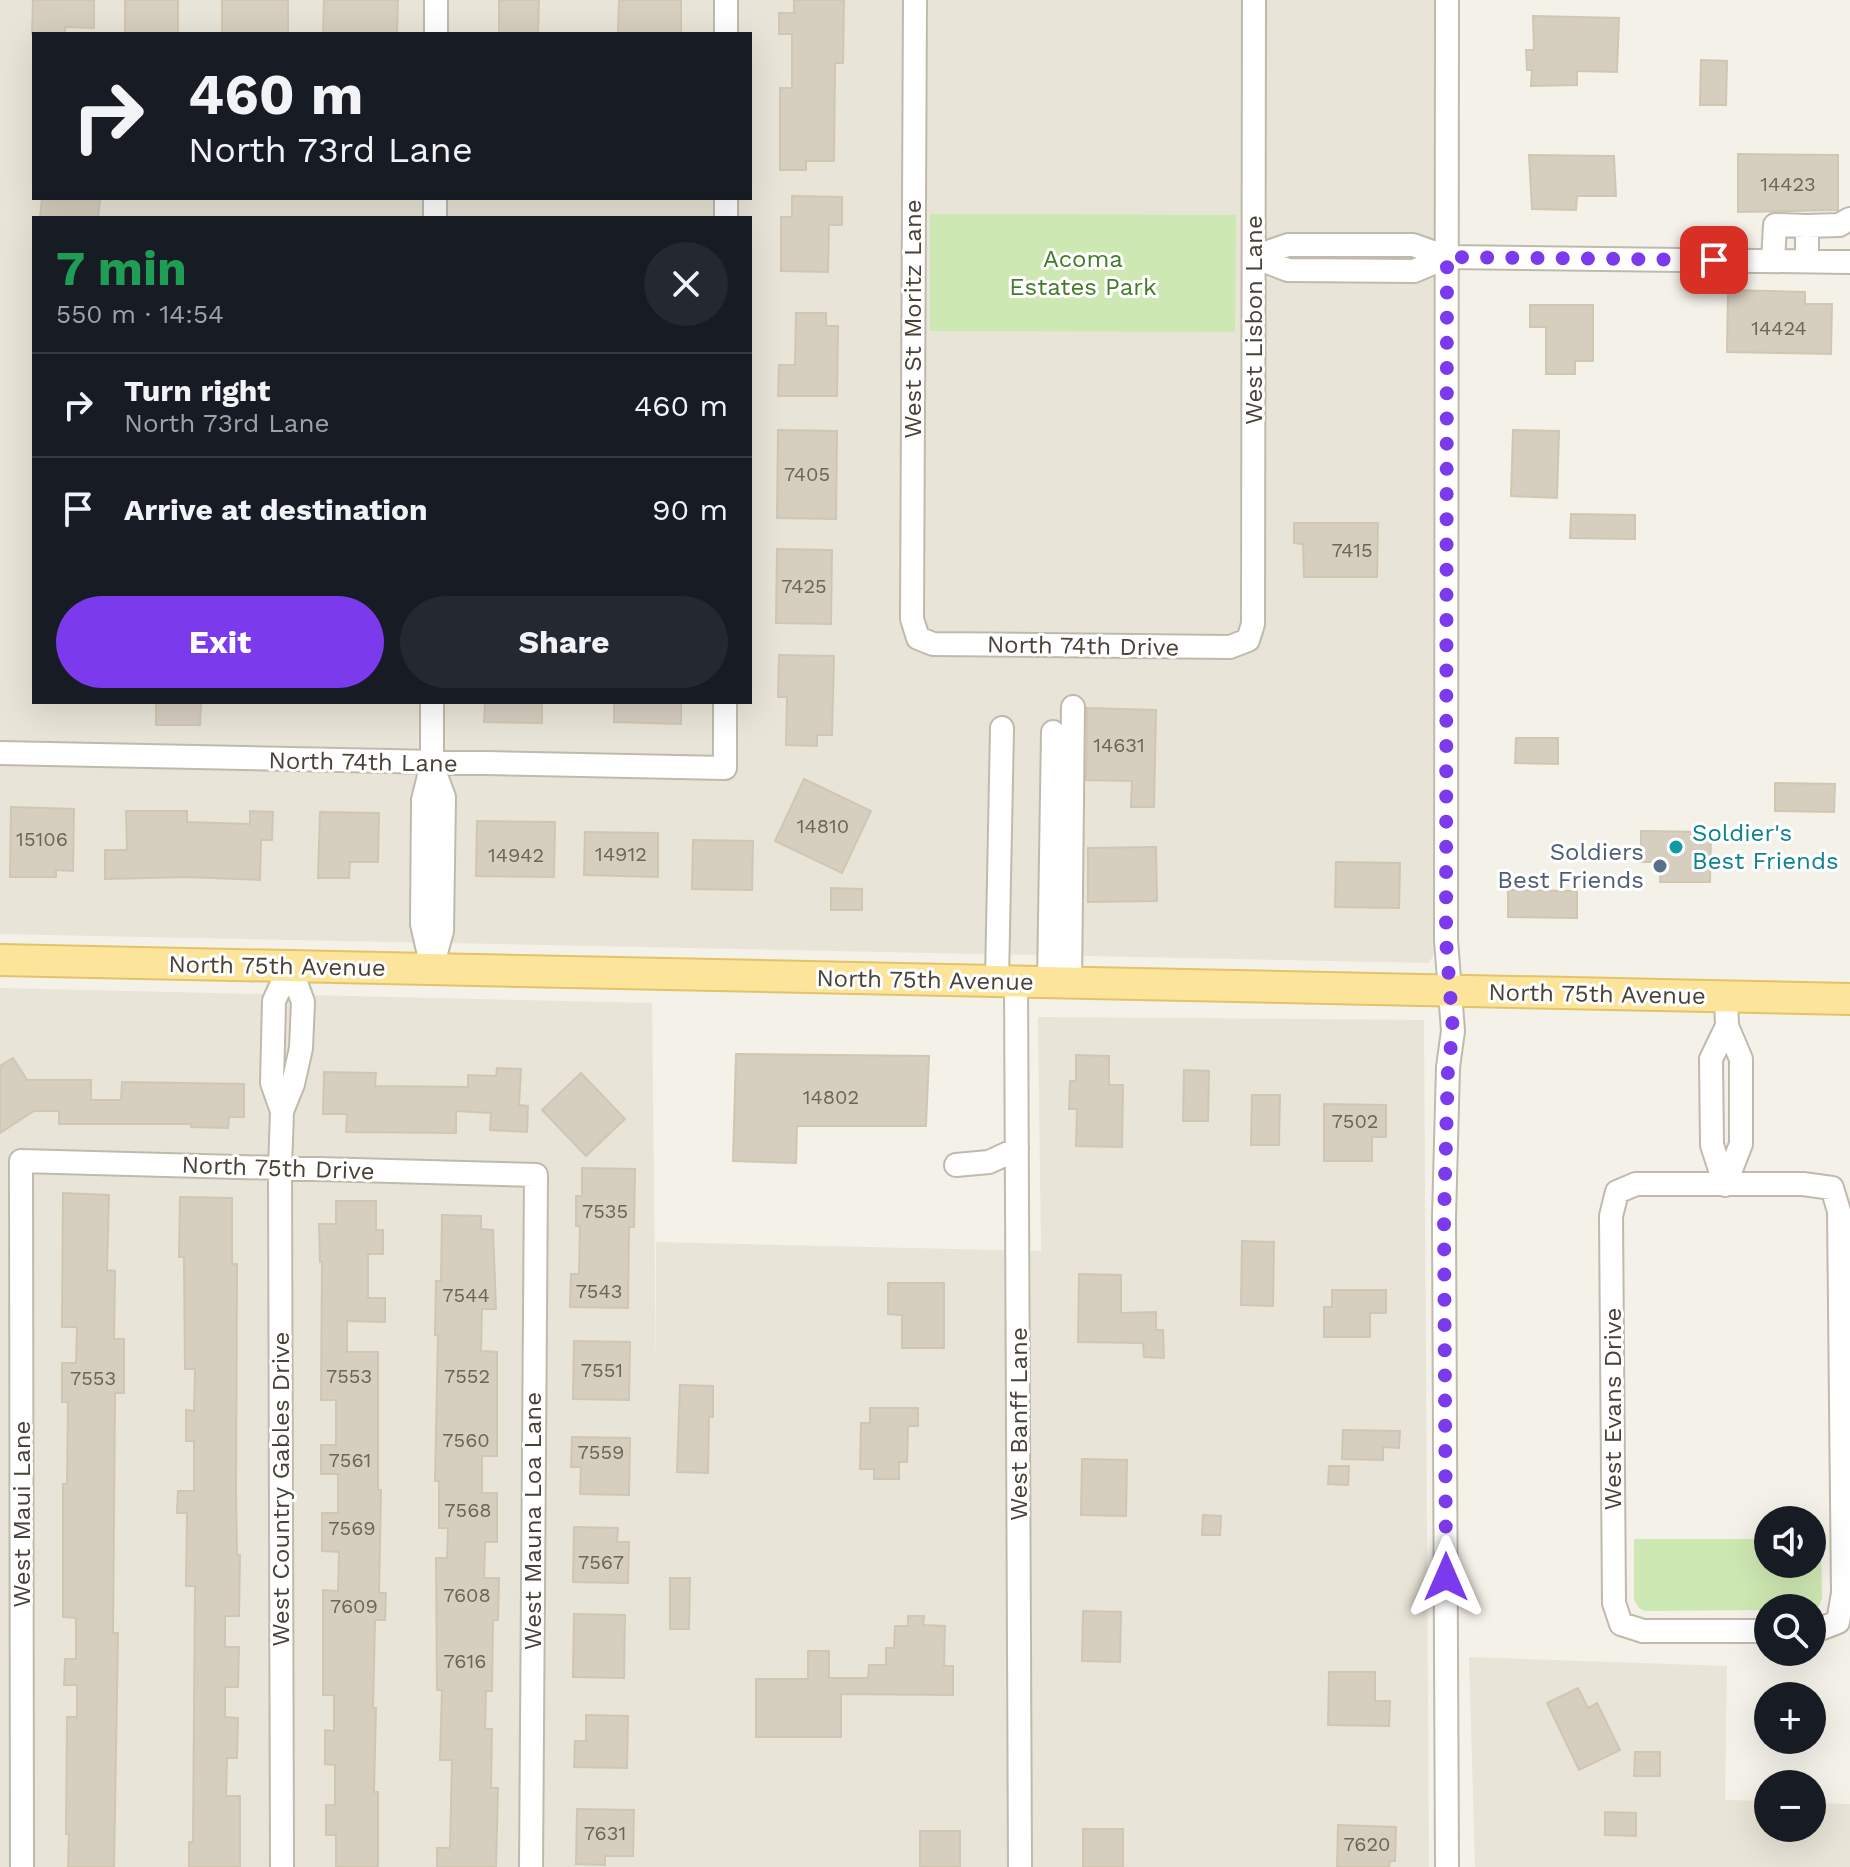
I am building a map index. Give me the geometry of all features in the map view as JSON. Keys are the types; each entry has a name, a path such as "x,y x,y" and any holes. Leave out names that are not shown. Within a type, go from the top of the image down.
{"main road":[{"name":"North 75th Avenue","path":"0,960 1850,999"}],"street":[{"path":"436,0 436,32"},
{"path":"726,0 726,32"},
{"name":"West St Moritz Lane","path":"915,0 912,619 918,638"},
{"name":"West Lisbon Lane","path":"1248,640 1253,624 1254,0"},
{"path":"1447,0 1446,940 1453,1031 1448,1067 1444,1217 1447,1867"},
{"path":"1773,261 1775,225 1839,225 1850,219"},
{"path":"1807,226 1807,261"},
{"path":"1254,257 1288,245 1413,245 1447,257 1850,262"},
{"path":"1368,245 1368,271"},
{"path":"1254,257 1288,270 1368,271 1414,271 1447,257"},
{"name":"North 74th Drive","path":"918,638 933,644 1214,647 1230,647 1248,640"},
{"path":"432,704 432,764 423,800 422,924 432,968"},
{"name":"North 74th Lane","path":"0,753 725,768 725,704"},
{"path":"1060,983 1073,707"},
{"name":"West Banff Lane","path":"1002,728 1006,981 1017,1149 1020,1867"},
{"path":"1053,732 1060,983"},
{"name":"West Country Gables Drive","path":"282,1867 282,1111 272,1083 274,1001 290,966"},
{"path":"1725,1185 1741,1144 1741,1059 1727,1026 1726,996"},
{"path":"1725,1185 1712,1145 1711,1059 1727,1026"},
{"path":"1711,1106 1741,1106"},
{"path":"956,1165 989,1162 1017,1149"},
{"name":"North 75th Drive","path":"21,1161 536,1175"},
{"name":"West Maui Lane","path":"21,1161 22,1867"},
{"name":"West Mauna Loa Lane","path":"531,1867 536,1175"},
{"name":"West Evans Drive","path":"1725,1185 1636,1184 1617,1192 1611,1216 1614,1603 1621,1624 1643,1631 1754,1631"},
{"path":"1725,1185 1803,1184 1832,1188 1839,1211 1843,1593 1838,1622 1826,1627"}],"shaded area":[{"path":"0,0 1438,0 1438,947 1429,963 0,934"},
{"path":"0,988 652,1003 656,1373 656,1242 1041,1251 1038,1017 1424,1020 1429,1867 0,1867"},
{"path":"1469,1657 1727,1666 1725,1800 1754,1801 1754,1842 1826,1842 1826,1803 1850,1804 1850,1867 1475,1867"}],"green space":[{"name":"Acoma Estates Park","path":"930,214 1236,215 1235,332 930,331"},
{"path":"1634,1539 1754,1539 1754,1578 1822,1578 1822,1594 1754,1594 1754,1610 1645,1611 1634,1600"}],"building":[{"path":"33,0 94,0 94,28 65,27 65,32 32,32"},
{"path":"125,0 178,0 178,32 125,32"},
{"path":"222,0 288,0 288,32 222,32"},
{"path":"324,0 398,0 397,32 323,32"},
{"path":"499,0 539,0 538,32 499,32"},
{"path":"619,0 681,0 681,32 618,32"},
{"path":"794,0 844,0 843,63 835,63 834,161 806,161 806,170 780,170 780,88 792,88 792,34 779,34 779,13 794,13"},
{"path":"1533,16 1619,18 1617,72 1577,71 1577,85 1531,86 1532,70 1527,70 1526,50 1534,50"},
{"path":"1701,60 1727,61 1726,105 1700,105"},
{"path":"1738,154 1838,155 1838,210 1738,212"},
{"path":"1529,155 1614,156 1616,196 1577,196 1576,210 1532,209"},
{"path":"792,196 842,197 842,225 829,225 828,272 781,271 781,217 792,217"},
{"path":"42,200 100,200 98,216 40,216"},
{"path":"1728,290 1805,292 1805,304 1832,304 1831,354 1727,352"},
{"path":"1530,305 1593,305 1593,361 1575,361 1575,374 1546,374 1546,327 1530,327"},
{"path":"796,313 826,313 826,326 838,326 837,396 778,396 779,365 795,365"},
{"path":"778,430 837,431 836,519 777,518"},
{"path":"1513,430 1559,431 1557,498 1511,496"},
{"path":"1571,514 1635,515 1635,539 1570,538"},
{"path":"1294,523 1378,523 1377,577 1304,577 1303,544 1294,543"},
{"path":"777,549 832,550 831,624 776,623"},
{"path":"779,655 834,656 832,735 817,735 817,746 786,745 787,697 778,697"},
{"path":"156,704 201,704 200,725 156,725"},
{"path":"485,704 542,704 542,723 484,722"},
{"path":"614,704 681,704 681,724 614,722"},
{"path":"1087,708 1156,710 1154,807 1131,807 1132,781 1086,780"},
{"path":"1516,738 1558,738 1558,764 1515,763"},
{"path":"804,779 871,811 842,873 775,841"},
{"path":"1775,783 1835,784 1834,812 1775,811"},
{"path":"11,807 74,809 73,871 56,870 56,877 10,877"},
{"path":"126,811 187,811 187,822 250,824 250,811 273,812 272,840 261,840 260,880 187,877 105,879 105,850 127,850"},
{"path":"320,812 379,813 378,862 350,862 349,878 318,878"},
{"path":"477,821 555,822 554,877 476,876"},
{"name":"Soldier's Best Friends","path":"1641,831 1711,832 1710,882 1660,882 1661,862 1641,862"},
{"path":"585,832 658,833 658,877 584,875"},
{"path":"693,840 753,841 752,890 692,889"},
{"path":"1156,847 1157,901 1088,902 1088,848"},
{"path":"1336,862 1400,863 1399,908 1335,907"},
{"path":"831,888 862,889 862,910 831,910"},
{"path":"1508,890 1577,891 1577,918 1508,917"},
{"path":"736,1054 929,1056 926,1126 797,1126 796,1163 733,1161"},
{"path":"1076,1055 1109,1056 1109,1085 1123,1085 1122,1147 1076,1146 1077,1109 1069,1109 1070,1081 1076,1081"},
{"path":"13,1058 27,1080 91,1080 91,1100 121,1100 122,1082 244,1084 244,1117 229,1117 228,1128 191,1127 191,1124 59,1124 59,1111 34,1111 0,1133 0,1066"},
{"path":"497,1068 521,1069 519,1105 528,1106 527,1132 490,1130 491,1113 456,1111 456,1133 346,1132 347,1114 323,1114 324,1072 376,1073 375,1086 468,1087 468,1075 496,1076"},
{"path":"1184,1070 1209,1071 1208,1121 1183,1121"},
{"path":"581,1073 625,1119 586,1156 542,1110"},
{"path":"1252,1095 1280,1095 1279,1145 1251,1145"},
{"path":"1324,1104 1386,1105 1386,1137 1372,1137 1372,1161 1324,1161"},
{"path":"582,1168 635,1169 634,1227 629,1227 628,1308 570,1307 571,1274 579,1274 580,1226 576,1226 576,1196 582,1196"},
{"path":"63,1193 109,1195 107,1270 115,1271 114,1339 124,1339 124,1393 115,1393 113,1633 118,1633 114,1867 68,1867 67,1717 77,1717 77,1685 64,1685 65,1659 76,1659 76,1618 63,1617 63,1484 67,1484 68,1402 62,1402 62,1363 76,1363 77,1327 62,1327"},
{"path":"180,1197 232,1198 232,1264 237,1264 236,1491 237,1555 240,1555 239,1616 225,1616 225,1647 239,1647 238,1687 225,1687 225,1717 238,1718 237,1758 227,1758 226,1796 240,1796 240,1867 189,1867 189,1842 193,1842 195,1586 186,1586 187,1513 177,1513 178,1491 194,1491 194,1441 186,1441 186,1410 194,1411 195,1369 185,1369 184,1257 179,1257"},
{"path":"336,1201 376,1201 376,1230 383,1230 383,1254 368,1254 368,1298 385,1298 385,1322 347,1321 347,1352 378,1352 378,1490 381,1490 379,1593 386,1593 385,1620 375,1620 374,1792 378,1792 378,1867 336,1867 336,1835 326,1835 326,1805 335,1805 335,1765 325,1764 325,1730 334,1731 334,1695 323,1695 323,1590 338,1591 339,1552 322,1551 322,1513 338,1513 338,1474 321,1474 321,1445 336,1445 336,1400 321,1400 322,1262 319,1224 336,1224"},
{"path":"442,1215 481,1216 481,1229 493,1230 496,1309 482,1309 481,1351 497,1352 497,1456 482,1456 482,1493 497,1493 497,1542 485,1542 484,1578 499,1578 498,1620 493,1620 492,1691 486,1691 485,1729 492,1729 491,1788 498,1788 496,1867 437,1867 437,1848 450,1848 452,1760 440,1760 442,1690 437,1690 436,1558 447,1558 448,1528 439,1528 439,1481 435,1481 436,1281 441,1281"},
{"path":"1242,1241 1274,1242 1273,1306 1241,1305"},
{"path":"1079,1274 1121,1275 1121,1313 1156,1312 1156,1330 1163,1330 1164,1358 1144,1357 1143,1343 1078,1342"},
{"path":"888,1283 944,1283 944,1348 902,1348 902,1315 888,1314"},
{"path":"1332,1290 1386,1290 1386,1313 1370,1313 1370,1337 1324,1337 1324,1307 1332,1307"},
{"path":"574,1341 630,1342 629,1400 573,1399"},
{"path":"680,1385 713,1386 708,1473 677,1472"},
{"path":"870,1408 918,1408 918,1426 908,1426 907,1462 899,1462 899,1479 874,1479 874,1469 860,1469 861,1423 870,1423"},
{"path":"1343,1430 1400,1431 1399,1448 1383,1447 1383,1460 1342,1459"},
{"path":"572,1437 630,1438 629,1495 580,1494 581,1467 571,1467"},
{"path":"1082,1459 1127,1460 1126,1516 1081,1515"},
{"path":"1329,1466 1349,1466 1348,1485 1328,1484"},
{"path":"1203,1515 1221,1516 1220,1535 1202,1535"},
{"path":"574,1527 618,1528 617,1542 629,1542 628,1583 573,1582"},
{"path":"670,1578 690,1578 689,1629 670,1629"},
{"path":"1083,1611 1121,1612 1120,1662 1082,1661"},
{"path":"574,1614 625,1615 624,1678 573,1677"},
{"path":"908,1616 924,1616 923,1625 945,1626 944,1666 953,1666 953,1695 841,1694 841,1737 756,1737 756,1679 808,1679 808,1651 829,1651 829,1678 868,1678 869,1665 886,1665 886,1648 894,1648 895,1626 908,1626"},
{"path":"1329,1672 1375,1672 1375,1701 1390,1701 1389,1726 1328,1725"},
{"path":"1578,1688 1588,1708 1597,1703 1620,1750 1579,1770 1547,1703"},
{"path":"586,1715 628,1716 627,1768 574,1767 575,1741 586,1741"},
{"path":"1635,1752 1660,1752 1660,1776 1634,1776"},
{"path":"577,1809 634,1810 633,1856 605,1856 605,1865 576,1864"},
{"path":"1605,1812 1636,1813 1636,1836 1605,1835"},
{"path":"1338,1825 1396,1827 1395,1861 1390,1861 1389,1867 1337,1867"},
{"path":"1083,1829 1123,1829 1123,1867 1083,1867"},
{"path":"920,1831 960,1831 960,1867 920,1867"}],"place":[{"name":"Soldier's Best Friends","path":"1676,847"},
{"name":"Soldiers Best Friends","path":"1660,866"}],"route":[{"path":"1446,1577 1444,1217 1448,1067 1453,1031 1446,940 1447,257 1714,260"}]}
